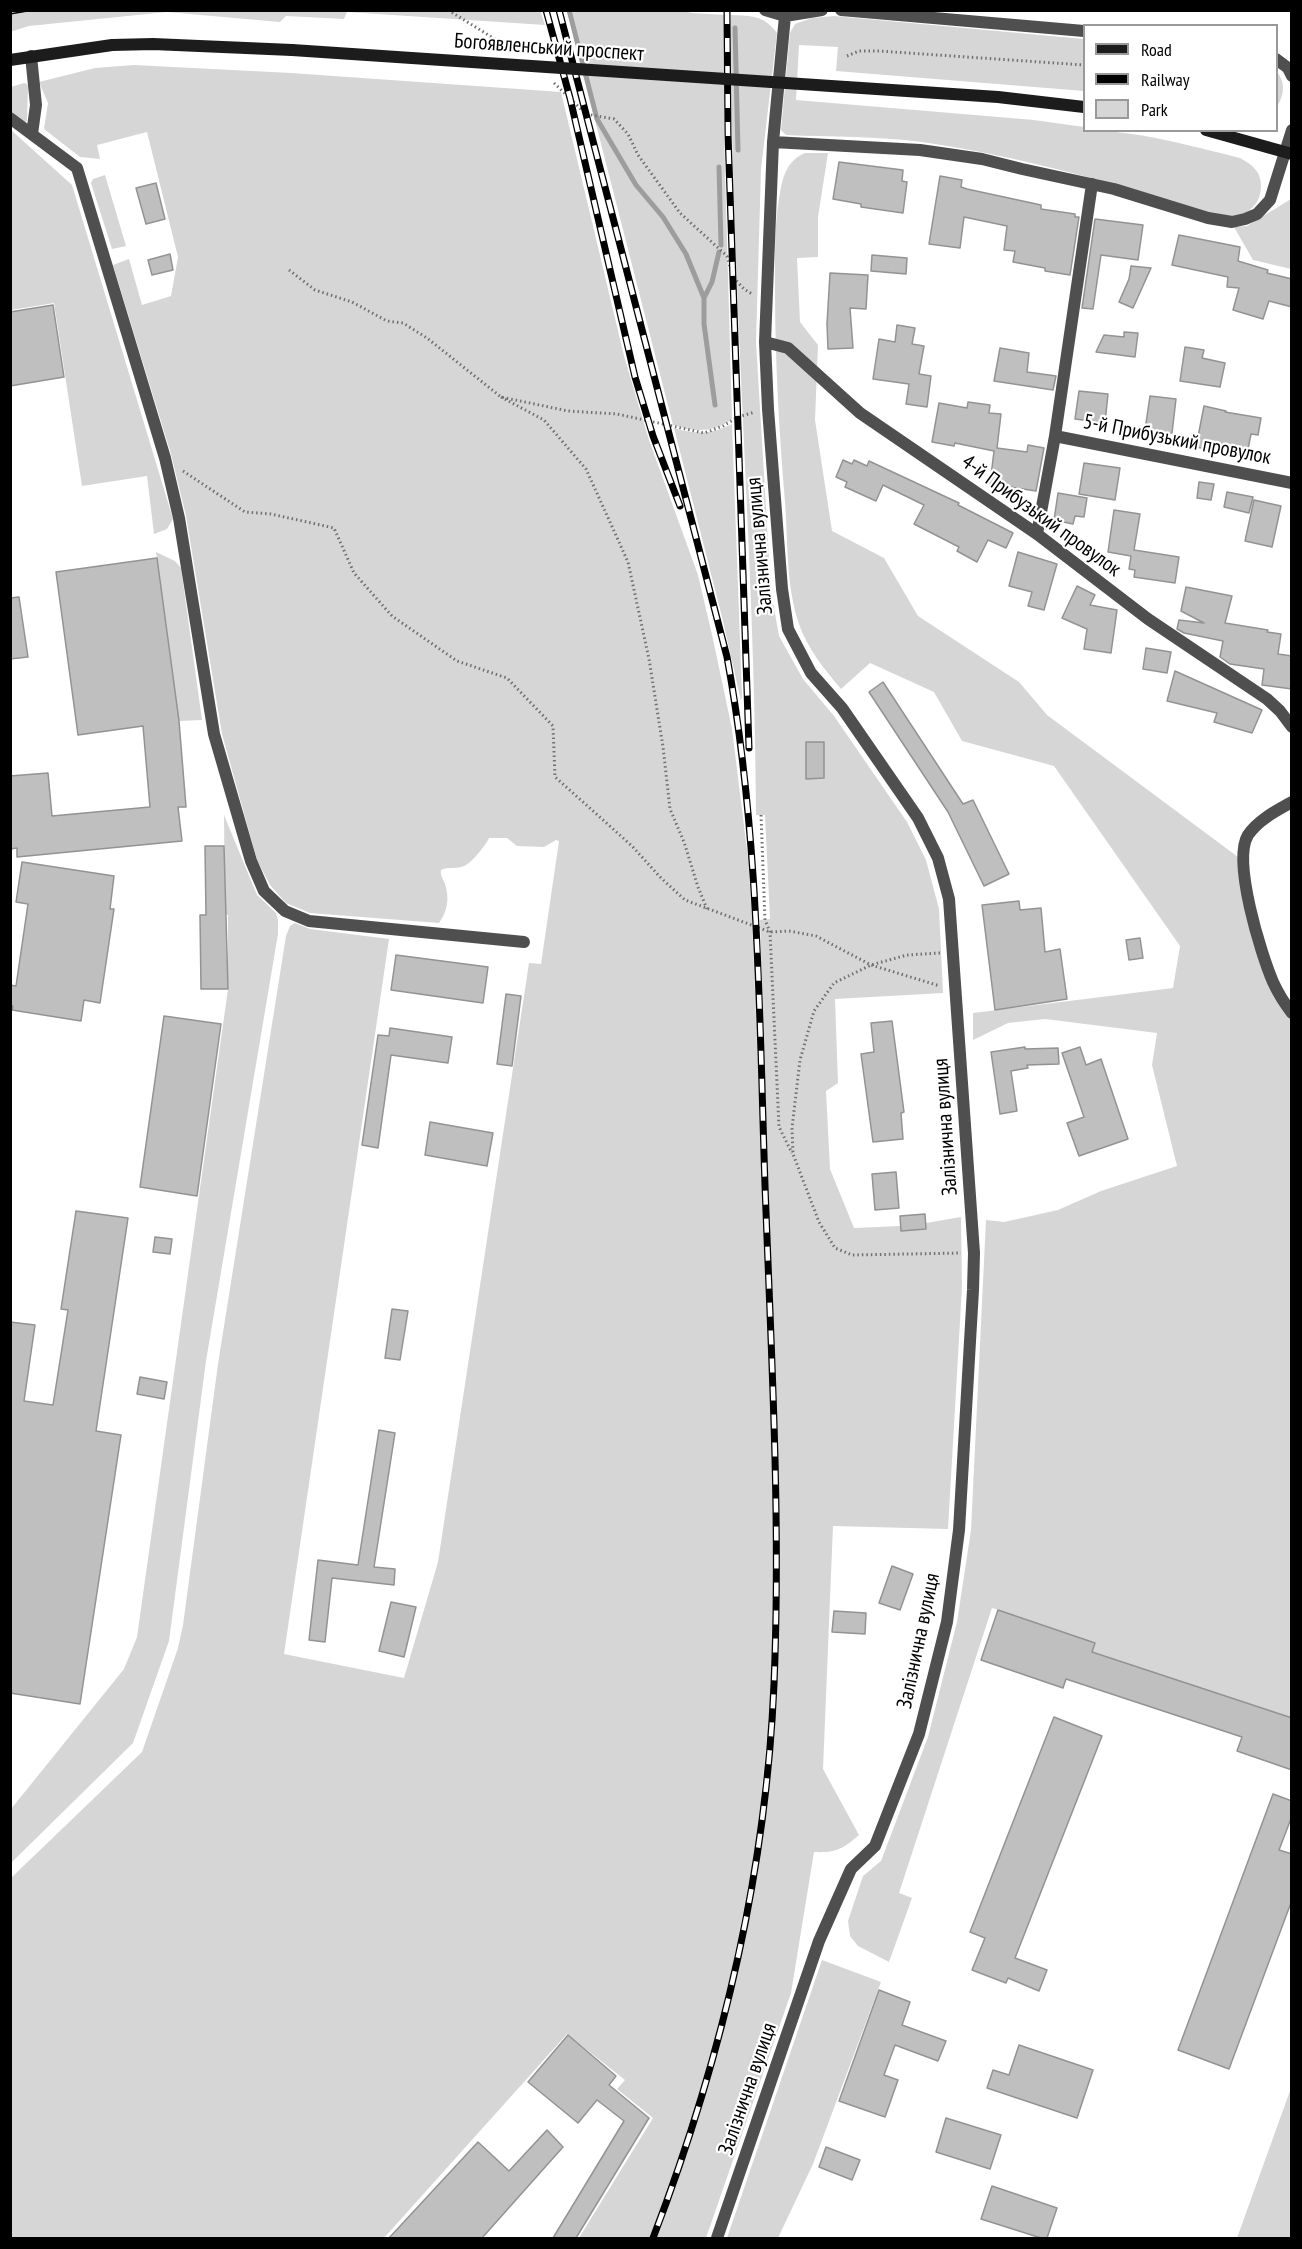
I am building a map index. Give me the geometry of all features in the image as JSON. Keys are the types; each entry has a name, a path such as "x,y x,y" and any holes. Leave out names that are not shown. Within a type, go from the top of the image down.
{"main road":[{"name":"Богоявленський проспект","path":"10,60 112,45 153,44 292,50 998,97 1083,107"},
{"path":"1213,132 1289,154"}],"street":[{"path":"765,10 784,16 822,10"},
{"path":"841,10 921,14 1083,31"},
{"name":"Залізнична вулиця","path":"717,2238 819,1941 851,1869 875,1846 919,1734 947,1622 959,1530 974,1253 949,900 938,858 918,818 842,708 811,673 788,629 782,589 765,342 773,142 784,16"},
{"path":"31,56 36,105 32,134"},
{"path":"1278,60 1288,68 1292,76"},
{"path":"10,118 77,168 165,458 179,518 214,734 251,861 264,891 285,911 309,921 524,942"},
{"path":"773,142 920,150 982,159 1022,170 1092,184 1208,218 1232,222 1257,214 1270,200 1289,154 1292,130"},
{"path":"1037,534 1055,436 1092,184"},
{"name":"4-й Прибузький провулок","path":"765,342 788,348 860,413 1037,534 1148,620 1267,699 1292,727"},
{"name":"5-й Прибузький провулок","path":"1055,436 1292,483"},
{"path":"1292,802 1258,824 1248,836 1243,857 1244,882 1273,982 1292,1014"}],"path":[{"path":"847,56 859,51 879,51 1083,65"},
{"path":"594,115 614,119 628,134 638,155 680,213 727,256 733,277 744,289 766,303"},
{"path":"289,270 315,290 352,302 387,321 403,323 427,338 501,397 544,420 586,469 628,562 649,659 670,809 707,909"},
{"path":"501,397 568,411 618,414 704,433 738,417 768,409"},
{"path":"165,458 245,512 306,520 334,528 354,573 392,616 457,661 507,678 553,726 555,777 632,846 685,900 770,932 789,931 816,936 872,964 926,983 956,990"},
{"path":"761,815 765,920 770,932 779,1127 793,1154 819,1222 835,1248 852,1255 974,1253"},
{"path":"793,1154 792,1128 800,1060 814,1011 834,984 872,964 907,955 953,952"}],"green space":[{"path":"11,10 540,10 545,25 347,12 344,19 286,16 280,22 167,12 29,26 10,32"},
{"path":"682,10 692,13 725,15 724,134 732,419 718,427 704,430 673,425 567,11"},
{"path":"731,15 757,18 767,23 777,33 761,169 756,342 771,591 779,636 803,679 834,716 907,822 926,860 939,909 943,993 835,999 838,1083 826,1091 830,1169 854,1228 901,1226 902,1231 926,1229 926,1223 961,1217 962,1287 948,1529 833,1526 823,1769 859,1835 839,1849 814,1852 791,1993 706,2238 654,2238 700,2103 737,1966 763,1826 776,1684 777,1479 760,920 770,919 765,815 756,815 752,615 734,215"},
{"path":"834,16 1083,39 1083,91 836,71 838,47 799,45 796,100 1034,120 1083,127 1083,132 1124,133 1163,140 1246,161 1260,177 1258,200 1244,213 1223,217 1149,194 1036,164 960,148 889,139 786,135 781,130 790,33 795,24 812,18"},
{"path":"134,65 291,73 561,92 624,356 649,440 698,575 732,729 748,858 774,1469 772,1685 757,1841 722,2022 677,2170 651,2238 579,2238 653,2118 617,2089 625,2080 567,2034 384,2238 11,2238 11,1878 142,1752 178,1648 218,1364 286,936 290,926 295,923 310,929 389,939 284,1654 404,1678 438,1562 529,963 541,964 559,841 556,840 544,847 517,846 507,838 489,838 479,853 466,865 441,870 447,890 447,900 446,910 439,923 310,913 286,903 270,885 257,860 222,734 186,516 171,454 113,265 129,259 142,305 171,296 178,257 147,132 97,145 100,159 80,157 44,129 48,103 39,82 95,68"},
{"path":"1278,74 1282,80 1281,98 1278,105"},
{"path":"24,83 28,87 27,121 25,122 11,111 11,87"},
{"path":"11,130 72,185 173,519 167,529 154,534 147,476 82,486 54,303 11,310"},
{"path":"805,153 828,153 818,217 818,257 797,258 800,322 818,345 815,420 832,531 884,558 918,616 1019,682 1047,715 1238,857 1287,1014 1291,1020 1291,1718 1092,1652 1095,1643 992,1608 899,1893 912,1898 889,1962 858,1946 850,1936 848,1921 863,1876 881,1861 928,1737 957,1622 971,1530 986,1220 1004,1222 1058,1210 1101,1191 1177,1166 1152,1065 1157,1033 1045,1019 1008,1023 973,1040 973,1013 1173,988 1180,946 1054,766 962,741 934,692 870,663 841,689 817,658 802,633 792,595 788,564 779,422 775,252 778,204 783,180 790,164"},
{"path":"105,175 126,246 112,249 91,183 93,179"},
{"path":"1291,199 1291,269 1253,260 1234,227 1247,226"},
{"path":"732,424 741,701 674,428 690,432 704,432 718,430"},
{"path":"156,552 175,561 181,568 202,720 179,721"},
{"path":"224,815 257,895 276,913 278,934 206,1361 169,1641 133,1743 11,1863 11,1809 124,1669 137,1637 228,989"},
{"path":"822,1960 881,1982 813,2164 778,2238 727,2238"},
{"path":"1291,2088 1291,2238 1237,2238"}],"building":[{"path":"839,162 903,170 902,181 907,182 903,213 861,207 861,204 833,199"},
{"path":"940,176 962,180 961,187 967,189 1041,205 1041,209 1075,214 1075,217 1079,217 1070,275 1013,262 1015,251 1004,250 1007,226 964,217 960,248 929,244"},
{"path":"156,183 165,219 146,224 136,188"},
{"path":"1095,219 1143,225 1138,260 1101,255 1093,309 1082,308"},
{"path":"1179,235 1240,247 1238,261 1268,270 1267,273 1292,279 1292,307 1269,301 1263,319 1233,310 1239,288 1227,287 1228,277 1172,265"},
{"path":"170,254 173,270 152,275 148,260"},
{"path":"872,255 907,258 906,274 871,271"},
{"path":"1131,266 1151,268 1133,308 1119,302 1129,279"},
{"path":"830,273 868,275 866,309 850,308 853,348 828,349"},
{"path":"53,305 64,377 10,386 10,312"},
{"path":"897,325 915,328 912,344 924,346 919,374 931,376 927,407 906,404 909,384 873,379 879,339 895,342"},
{"path":"1124,332 1138,333 1135,357 1096,352 1104,335 1124,337"},
{"path":"1185,347 1204,350 1202,358 1225,363 1220,387 1180,381"},
{"path":"1000,348 1029,353 1027,372 1056,376 1053,390 994,381"},
{"path":"1079,391 1108,394 1105,423 1075,419"},
{"path":"1150,396 1176,399 1172,433 1145,430"},
{"path":"968,402 990,405 989,413 1001,414 997,448 1027,452 1028,445 1044,448 1036,491 990,484 994,451 955,443 954,446 932,442 939,403 967,408"},
{"path":"1204,406 1261,418 1258,435 1251,434 1248,449 1219,444 1217,451 1196,447"},
{"path":"843,460 852,464 854,460 867,466 869,461 959,503 958,505 1013,533 1006,548 988,540 977,562 957,551 959,547 914,524 924,505 883,485 876,501 845,487 847,482 836,477"},
{"path":"1084,463 1120,468 1115,500 1079,494"},
{"path":"1199,482 1214,484 1211,500 1197,498"},
{"path":"1227,492 1253,497 1249,513 1224,507"},
{"path":"1058,493 1087,498 1084,517 1075,516 1073,524 1054,520"},
{"path":"1254,500 1281,506 1272,547 1245,541"},
{"path":"1114,510 1140,514 1134,550 1179,557 1175,583 1134,577 1135,570 1129,569 1131,556 1108,552"},
{"path":"1018,552 1057,564 1044,610 1028,606 1032,592 1009,586"},
{"path":"157,558 179,721 186,807 178,807 182,841 17,857 17,848 10,849 10,776 48,773 52,816 150,807 143,726 78,735 56,572"},
{"path":"1077,586 1095,595 1090,605 1117,610 1111,653 1084,649 1087,629 1062,618"},
{"path":"1186,587 1232,596 1225,623 1281,634 1278,654 1292,656 1292,689 1262,685 1264,669 1230,664 1220,657 1223,641 1184,633 1177,629 1179,620 1204,623 1181,611"},
{"path":"19,597 28,657 10,659 10,598"},
{"path":"1146,648 1171,652 1167,673 1143,669"},
{"path":"1175,671 1262,710 1252,733 1214,722 1217,713 1167,701"},
{"path":"883,682 963,804 973,800 1009,874 984,886 948,812 869,692"},
{"path":"806,742 824,742 824,778 806,779"},
{"path":"205,846 224,846 228,989 201,989 200,915 206,915"},
{"path":"22,862 114,876 110,909 114,909 100,1003 84,1000 81,1021 12,1010 13,1006 10,1006 10,985 16,986 28,904 16,902"},
{"path":"1019,901 1020,910 1041,908 1045,952 1060,949 1067,999 995,1010 982,905"},
{"path":"1140,938 1143,958 1129,960 1126,940"},
{"path":"396,955 488,967 483,1003 391,990"},
{"path":"506,994 521,996 512,1066 497,1064"},
{"path":"164,1016 221,1024 197,1196 140,1187"},
{"path":"892,1021 904,1112 901,1113 903,1139 873,1142 861,1054 874,1052 871,1023"},
{"path":"390,1028 452,1037 448,1063 391,1055 378,1148 362,1145 378,1035 389,1036"},
{"path":"1025,1047 1025,1049 1058,1048 1059,1064 1027,1065 1028,1068 1011,1071 1017,1111 1000,1114 991,1052"},
{"path":"1080,1047 1086,1065 1101,1059 1128,1139 1079,1156 1067,1123 1084,1117 1062,1053"},
{"path":"430,1122 493,1133 487,1166 425,1155"},
{"path":"896,1172 899,1208 875,1210 872,1174"},
{"path":"76,1211 128,1218 96,1431 121,1435 80,1704 10,1693 10,1322 35,1325 24,1401 53,1405 68,1310 61,1309"},
{"path":"925,1214 926,1229 901,1231 900,1216"},
{"path":"155,1237 172,1239 170,1254 153,1252"},
{"path":"392,1309 408,1311 400,1360 385,1358"},
{"path":"140,1377 167,1382 164,1399 137,1394"},
{"path":"379,1430 395,1433 374,1567 395,1569 394,1585 332,1578 325,1642 309,1640 318,1560 358,1565"},
{"path":"892,1566 913,1574 900,1610 879,1603"},
{"path":"391,1602 416,1607 404,1657 379,1651"},
{"path":"998,1610 1095,1643 1092,1652 1292,1718 1292,1770 1237,1751 1242,1737 1066,1679 1063,1688 981,1660"},
{"path":"834,1611 866,1613 865,1634 832,1632"},
{"path":"1054,1717 1102,1736 1015,1958 1047,1970 1039,1991 1008,1978 1006,1983 972,1970 985,1938 970,1932"},
{"path":"1273,1794 1292,1801 1292,1816 1279,1850 1292,1854 1292,1900 1229,2069 1178,2050"},
{"path":"879,1990 910,2002 902,2025 946,2041 938,2061 895,2045 884,2075 898,2080 885,2117 839,2101"},
{"path":"568,2035 616,2076 609,2085 649,2118 576,2238 553,2238 624,2121 597,2100 578,2123 528,2082"},
{"path":"1019,2045 1093,2070 1077,2118 987,2088 993,2070 1009,2075"},
{"path":"946,2118 1001,2135 990,2169 936,2152"},
{"path":"547,2130 563,2147 482,2238 389,2238 478,2142 509,2171"},
{"path":"826,2147 860,2160 852,2180 819,2167"},
{"path":"992,2186 1057,2208 1047,2238 981,2219"}],"waterway":[{"path":"569,10 597,119 636,185 663,217 686,254 704,298"},
{"path":"735,28 738,150"},
{"path":"719,167 721,245"},
{"path":"715,405 704,324 704,298 712,282 719,252"}],"tram line":[{"path":"10,14 33,10"}],"railway":[{"path":"546,10 570,98 635,377 653,436 680,506"},
{"path":"559,10 727,657 746,788 759,986 776,1497 776,1622 769,1755 761,1826 736,1966 699,2103 653,2238"},
{"path":"727,10 728,134 749,748"}]}
